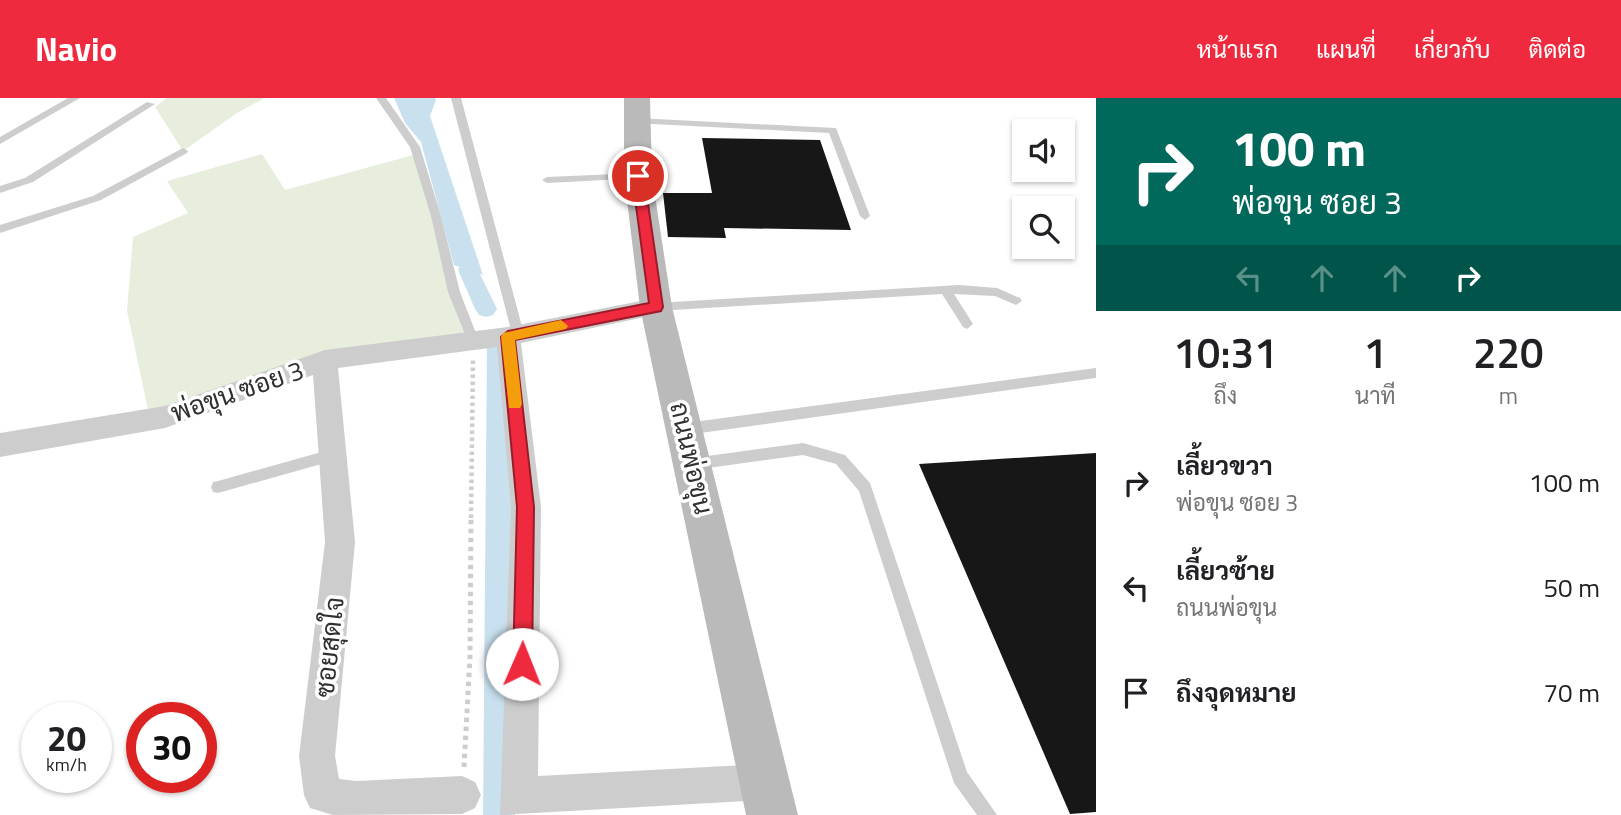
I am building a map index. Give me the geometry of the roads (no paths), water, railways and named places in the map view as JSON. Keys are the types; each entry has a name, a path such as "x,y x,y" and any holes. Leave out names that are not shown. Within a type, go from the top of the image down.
{"main road":[{"name":"ถนนพ่อขุน","path":"637,110 638,176 656,307 768,798"}],"street":[{"path":"656,307 513,335 526,507 520,805 768,798"},
{"name":"พ่อขุน ซอย 3","path":"0,445 165,417 325,360 513,335"},
{"name":"ซอยสุดใจ","path":"325,360 340,542 317,756 323,795 356,800 462,795"}],"lane":[{"path":"0,141 75,98"},
{"path":"382,98 415,147 436,216 454,292 473,341"},
{"path":"456,98 513,335"},
{"path":"0,190 29,180 150,104"},
{"path":"637,110 833,130 865,216"},
{"path":"0,229 97,198 183,151"},
{"path":"547,180 638,176"},
{"path":"945,290 967,324"},
{"path":"656,307 945,290 997,292 1016,301"},
{"path":"689,447 1096,373"},
{"path":"689,447 803,449 840,459 865,488 960,777 988,815"},
{"path":"218,486 332,455"}],"water":[{"path":"394,98 435,98 430,116 483,275 454,265 421,142 405,123"}],"waterway":[{"path":"468,270 486,309"},
{"path":"498,344 499,815"}]}
